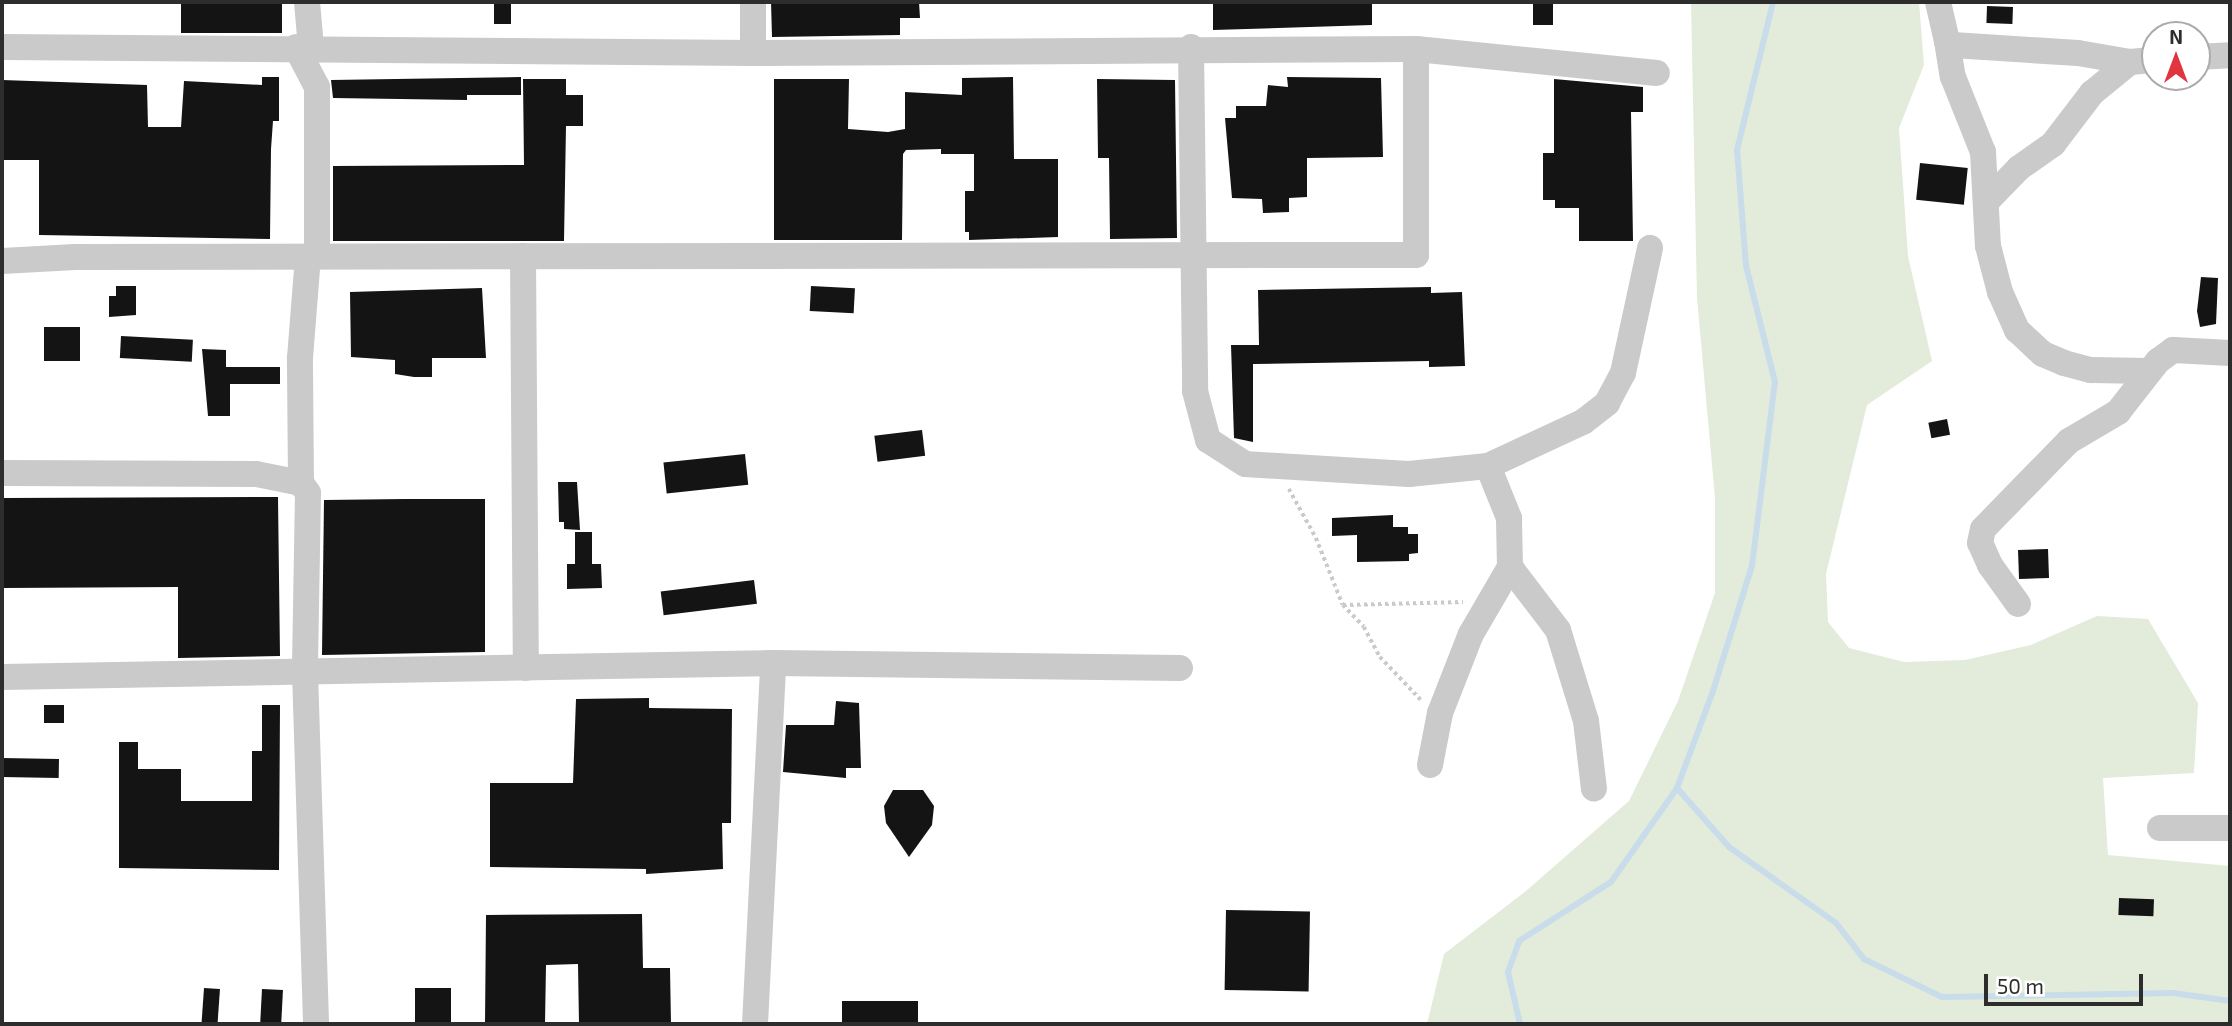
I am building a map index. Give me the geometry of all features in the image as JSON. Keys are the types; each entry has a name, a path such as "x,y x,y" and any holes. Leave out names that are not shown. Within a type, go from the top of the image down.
{"street":[{"path":"307,2 304,47 318,97 312,256 300,358 301,483 309,510 305,672 316,1024"},
{"path":"753,2 753,53"},
{"path":"1938,2 1953,77 1983,152 1988,246 2000,292 2017,330 2043,354 2064,363 2091,370 2149,371"},
{"path":"1947,41 1971,48 2051,51 2141,61"},
{"path":"2,47 304,47 753,53 1416,50 1657,73"},
{"path":"1191,47 1195,391 1208,440 1245,464 1409,474 1488,466 1583,422 1607,403 1623,373 1650,248"},
{"path":"2,261 312,256 1416,255 1416,50"},
{"path":"2211,56 2230,55"},
{"path":"1987,201 2019,168 2053,144 2092,93 2141,62"},
{"path":"523,256 526,668"},
{"path":"2018,604 1990,565 1980,543 1983,529 2069,441 2118,412 2149,371 2173,351 2230,353"},
{"path":"1430,765 1439,715 1471,634 1505,575 1509,518 1488,466"},
{"path":"2,473 256,474 301,483"},
{"path":"1505,575 1558,630 1586,721 1594,789"},
{"path":"755,1024 772,663"},
{"path":"2,677 772,663 1180,668"},
{"path":"2160,828 2230,828"}],"path":[{"path":"1277,466 1316,538 1343,605 1364,627 1380,657 1439,715"},
{"path":"1343,605 1458,604 1505,575"}],"green space":[{"path":"1691,2 1919,2 1924,65 1899,128 1908,256 1932,361 1867,405 1826,574 1828,622 1849,648 1904,662 1965,660 2031,645 2097,616 2148,619 2198,703 2194,773 2103,778 2108,855 2230,866 2230,1024 1427,1024 1444,954 1526,891 1629,801 1678,701 1715,593 1715,498 1697,298"}],"building":[{"path":"181,2 282,2 282,33 181,33"},
{"path":"494,2 511,2 511,24 494,24"},
{"path":"771,2 919,2 920,18 900,18 900,35 772,37"},
{"path":"1213,2 1372,2 1372,25 1213,30"},
{"path":"1533,2 1553,2 1553,25 1533,25"},
{"path":"1987,6 2013,7 2012,24 1986,23"},
{"path":"262,77 279,77 279,121 273,121 271,149 270,239 39,235 39,160 2,160 2,80 147,85 148,127 181,127 184,81 262,85"},
{"path":"521,77 521,95 467,95 467,100 333,98 331,80"},
{"path":"1013,77 1014,159 1058,159 1058,237 969,240 969,232 965,232 965,191 974,191 974,154 941,154 941,149 906,150 903,154 902,240 774,240 774,79 849,79 848,129 888,132 905,129 905,92 962,95 962,78"},
{"path":"1287,77 1381,78 1383,157 1307,158 1307,197 1289,198 1289,212 1263,213 1262,199 1232,198 1225,118 1236,118 1236,106 1266,106 1268,85 1288,87"},
{"path":"523,79 566,79 566,95 583,95 583,126 566,126 564,241 333,241 333,166 524,165"},
{"path":"1097,79 1175,80 1177,238 1110,239 1109,158 1098,158"},
{"path":"1554,79 1643,87 1643,112 1631,112 1633,241 1579,241 1579,208 1555,208 1555,200 1543,200 1543,153 1554,153"},
{"path":"1920,163 1968,168 1964,205 1916,200"},
{"path":"2201,277 2218,278 2216,324 2200,327 2197,311"},
{"path":"116,286 136,286 136,315 109,317 109,296 116,296"},
{"path":"811,286 855,288 854,313 810,311"},
{"path":"1431,287 1431,293 1462,292 1465,366 1429,367 1429,361 1253,364 1253,442 1234,438 1231,345 1259,345 1258,290"},
{"path":"482,288 486,358 432,358 432,377 414,377 395,374 395,360 351,357 350,292"},
{"path":"44,327 80,327 80,361 44,361"},
{"path":"121,336 193,340 192,362 120,358"},
{"path":"202,349 226,350 226,367 280,367 280,384 230,384 230,416 208,416"},
{"path":"1947,419 1950,435 1931,438 1928,423"},
{"path":"922,430 925,456 878,462 874,436"},
{"path":"745,454 748,485 667,493 663,463"},
{"path":"558,482 577,482 580,530 564,529 564,522 559,522"},
{"path":"278,497 280,656 178,658 178,587 2,588 2,498"},
{"path":"485,499 485,652 322,655 324,500"},
{"path":"1393,515 1393,527 1408,527 1408,534 1418,534 1418,553 1409,554 1409,561 1357,562 1357,535 1332,536 1332,518"},
{"path":"575,532 592,532 592,564 601,564 602,588 567,589 567,564 575,564"},
{"path":"2048,549 2049,578 2019,579 2018,550"},
{"path":"754,580 757,604 664,615 661,591"},
{"path":"649,698 649,708 732,709 731,823 722,823 723,869 646,874 646,869 490,867 490,783 573,783 576,699"},
{"path":"836,701 859,703 861,768 846,768 846,778 783,772 786,725 834,725"},
{"path":"44,705 64,705 64,723 44,723"},
{"path":"262,705 280,705 279,870 119,868 119,742 138,742 138,769 181,769 181,801 252,801 252,751 262,751"},
{"path":"2,758 59,759 59,778 2,777"},
{"path":"893,790 923,790 934,806 932,825 909,857 886,823 884,806"},
{"path":"2119,898 2154,899 2153,916 2118,915"},
{"path":"1226,910 1310,911 1309,991 1225,990"},
{"path":"642,914 643,968 670,968 671,1024 579,1024 578,964 546,965 545,1024 485,1024 486,915"},
{"path":"204,988 220,989 218,1024 201,1024"},
{"path":"415,988 451,988 451,1024 415,1024"},
{"path":"262,989 283,990 281,1024 260,1024"},
{"path":"842,1001 918,1001 918,1024 842,1024"}],"waterway":[{"path":"1520,1024 1508,972 1519,941 1611,882 1677,788 1713,691 1752,566 1775,382 1746,266 1737,150 1773,2"},
{"path":"1677,788 1729,847 1836,923 1864,959 1942,997 2173,993 2230,1001"}]}
